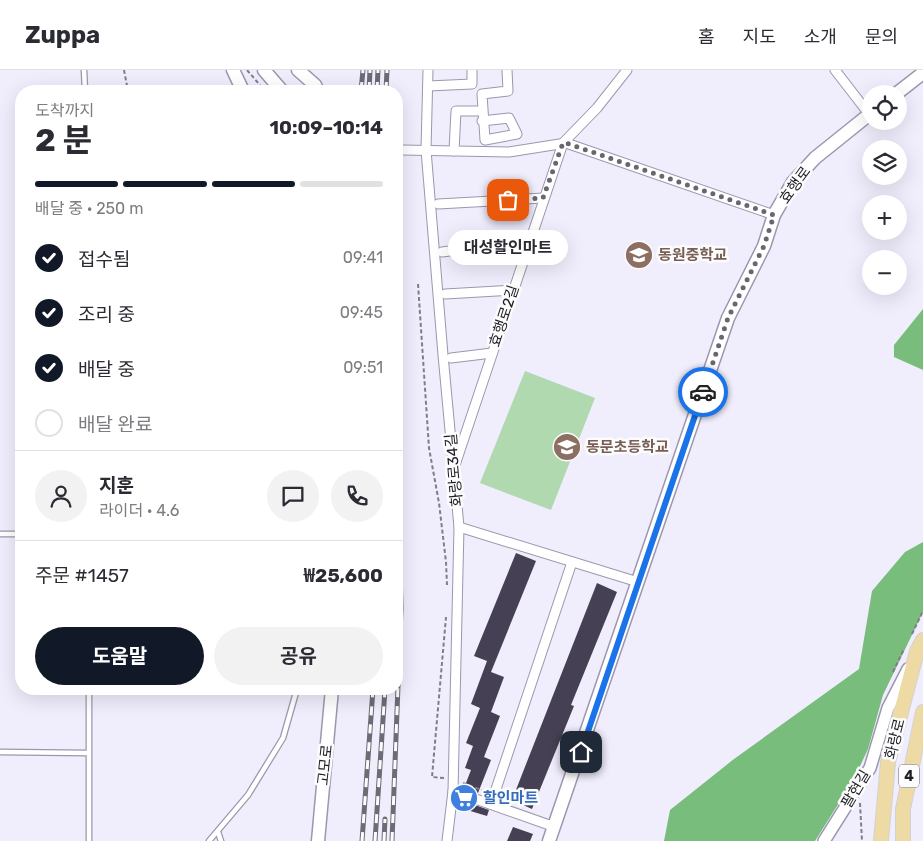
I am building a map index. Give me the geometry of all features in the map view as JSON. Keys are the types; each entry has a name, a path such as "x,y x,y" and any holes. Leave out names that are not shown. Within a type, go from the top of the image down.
{"main road":[{"path":"233,70 240,85"},
{"path":"264,70 277,85"},
{"path":"298,70 315,85"},
{"path":"907,85 923,73"},
{"name":"효행로","path":"549,841 728,318 764,246 774,215 793,182 815,158 862,120"},
{"name":"화랑로","path":"882,841 888,762 920,645"},
{"name":"고모로","path":"318,841 331,695"},
{"name":"화랑로","path":"902,841 903,809 923,712"}],"street":[{"name":"화랑로34길","path":"428,70 426,150 460,527 453,791 448,841"},
{"path":"428,86 472,84 472,70"},
{"path":"482,121 482,94 508,91 507,70"},
{"name":"효행로2길","path":"454,468 563,143 597,108 627,70"},
{"name":"효행로","path":"835,70 862,103"},
{"path":"454,151 456,112 482,111"},
{"path":"403,150 509,152 563,143 774,215"},
{"path":"438,204 543,198"},
{"path":"442,252 529,241"},
{"path":"445,294 513,290"},
{"path":"451,358 492,353"},
{"path":"460,527 638,582"},
{"path":"491,804 572,562"},
{"name":"팔현길","path":"824,841 870,768 888,708 920,645"},
{"path":"453,791 555,827"}],"lane":[{"path":"84,70 85,85"},
{"path":"0,534 15,534"},
{"path":"88,695 89,841"},
{"path":"209,841 248,795 283,738 295,695"},
{"path":"0,752 88,753"},
{"path":"218,832 221,841"}],"path":[{"path":"124,70 127,85"},
{"path":"247,70 260,85"},
{"path":"418,284 429,448 439,503 447,587"},
{"path":"447,613 432,776 453,779 485,791"},
{"path":"858,789 862,816 862,841"}],"green space":[{"path":"923,309 923,370 894,357 894,345"},
{"path":"525,371 595,398 551,510 480,483"},
{"path":"923,542 923,612 883,695 868,749 854,779 815,841 664,841 670,810 734,759 859,669 872,591 905,552"}],"building":[{"path":"516,553 536,561 491,672 504,677 491,712 500,716 484,757 491,760 478,793 464,788 471,770 465,768 473,746 466,743 480,708 471,704 487,661 474,656"},
{"path":"597,583 617,592 571,705 574,706 532,809 512,800"},
{"path":"458,799 489,810 487,816 457,807"},
{"path":"513,827 533,834 530,841 507,841"}],"railway":[{"path":"362,85 363,70"},
{"path":"369,85 370,70"},
{"path":"377,85 378,70"},
{"path":"386,85 387,70"},
{"path":"362,841 373,695"},
{"path":"375,841 385,695"},
{"path":"392,841 398,695"},
{"path":"384,841 385,819"}],"way so far":[{"path":"508,200 543,198 563,143 566,143 774,215 764,246 728,318 703,392"}],"place":[{"name":"대성할인마트","path":"508,200"},
{"name":"동원중학교","path":"639,255"},
{"name":"동문초등학교","path":"567,447"},
{"name":"할인마트","path":"464,798"}],"route":[{"path":"581,752 703,392"}]}
